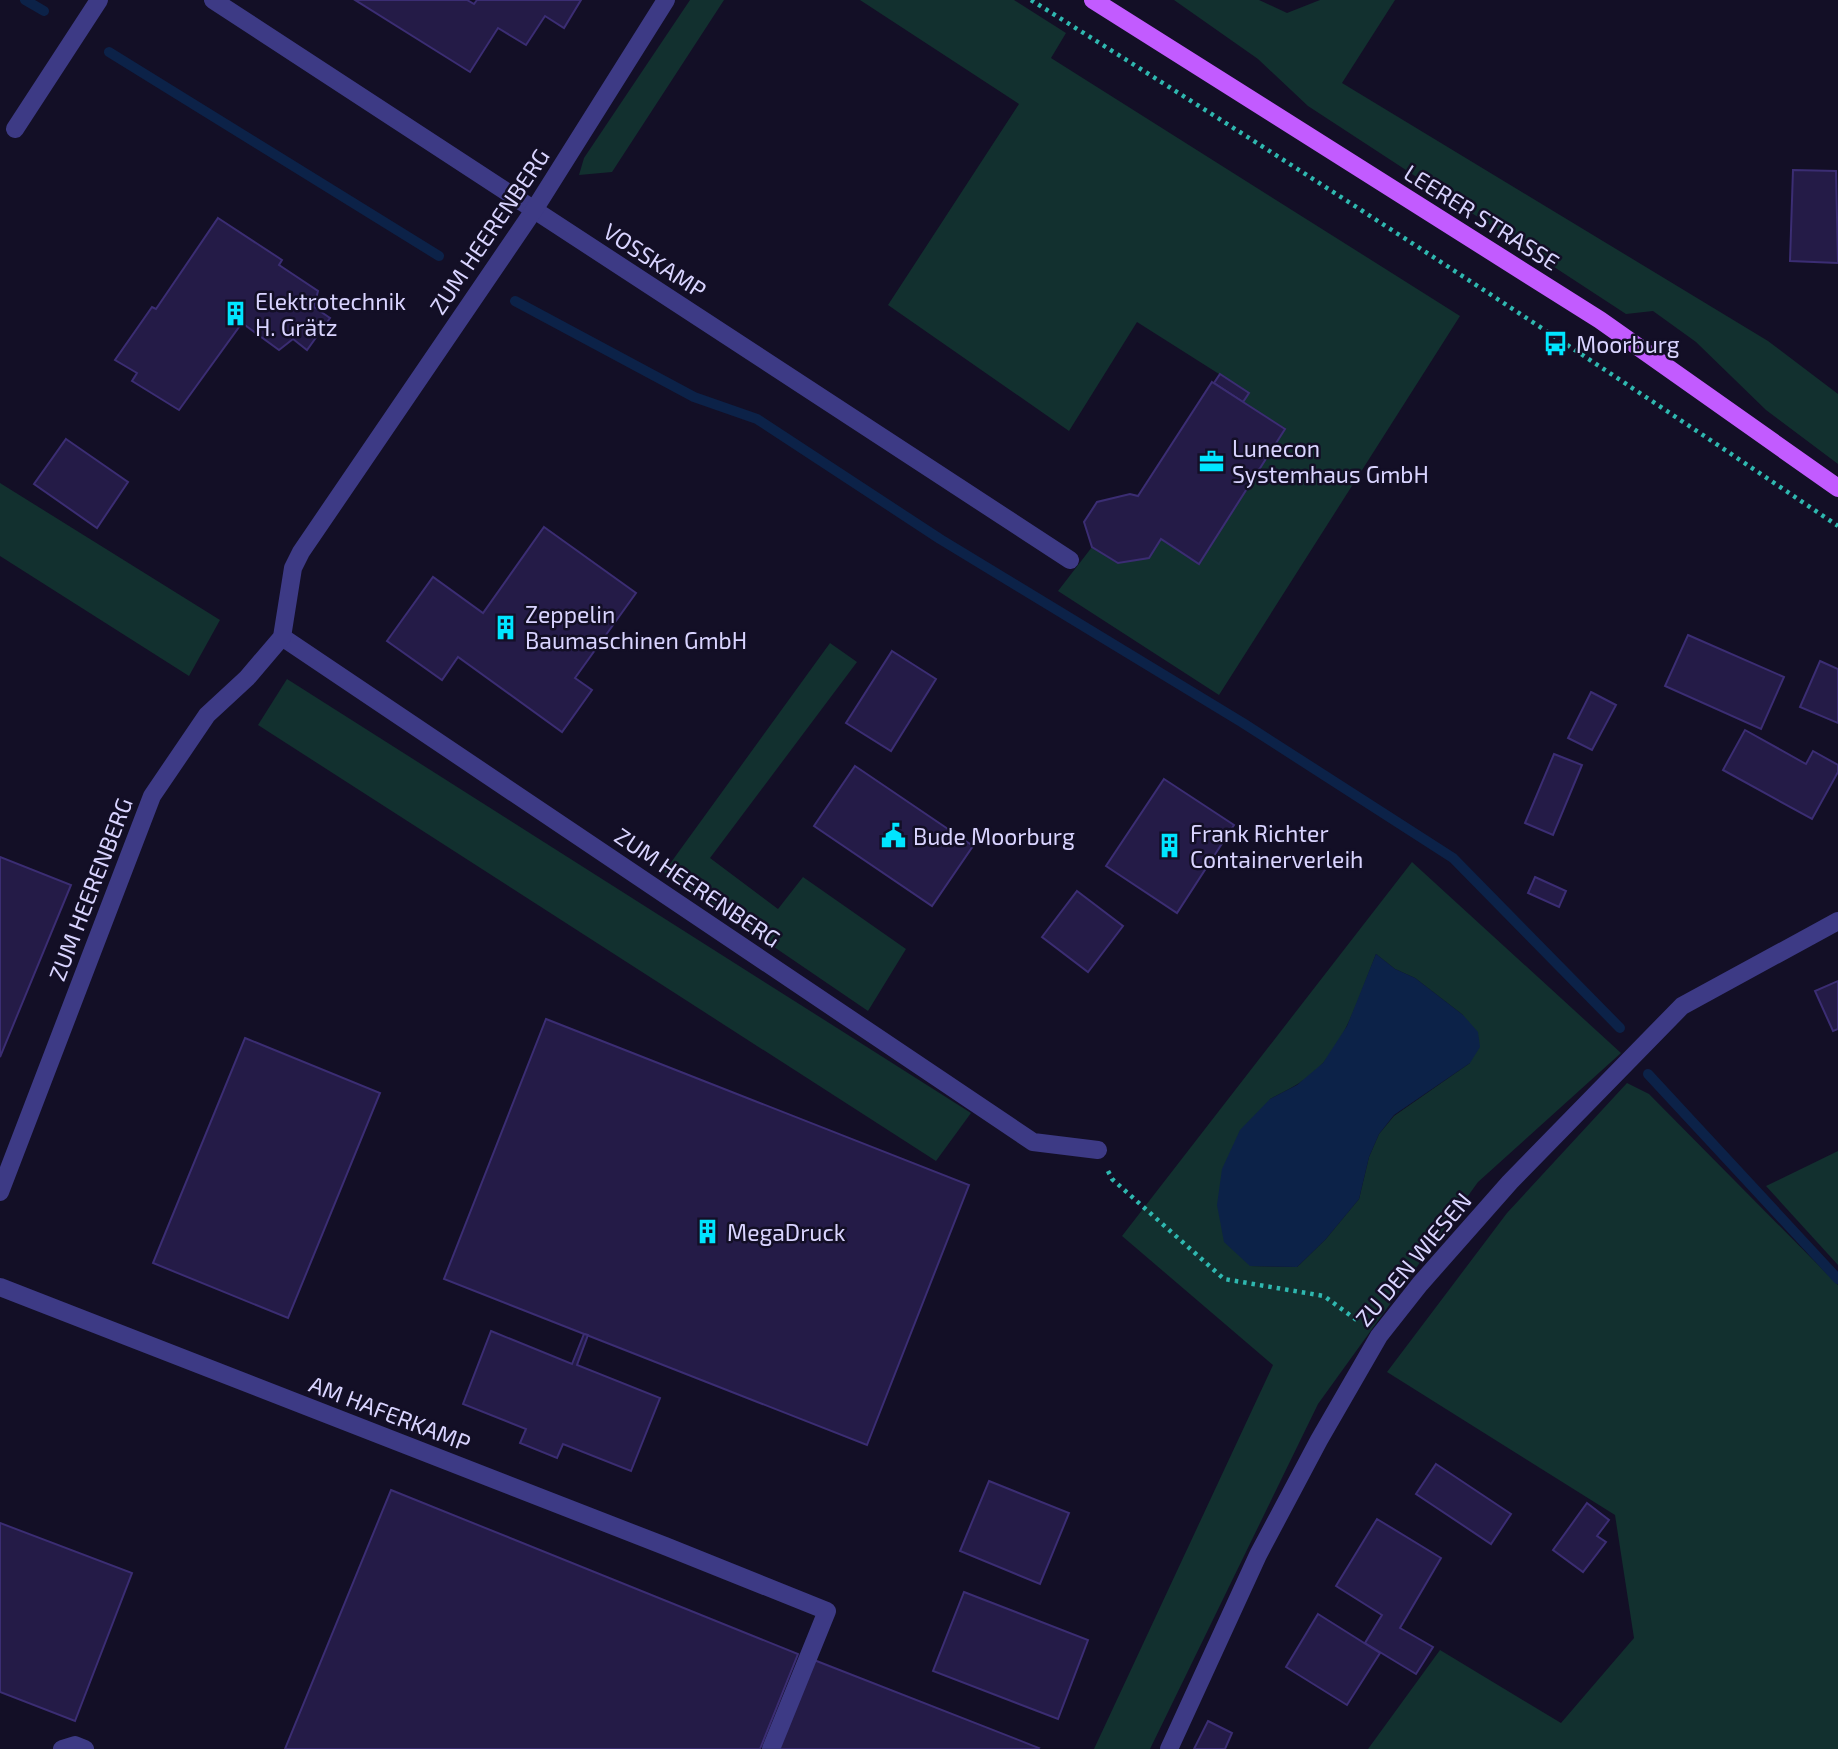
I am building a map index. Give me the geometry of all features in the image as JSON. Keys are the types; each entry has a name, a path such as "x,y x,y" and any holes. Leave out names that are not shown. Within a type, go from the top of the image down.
{"main road":[{"name":"LEERER STRASSE","path":"1093,0 1600,320 1838,488"}],"street":[{"path":"15,129 99,0"},
{"name":"VOSSKAMP","path":"213,0 1070,560"},
{"name":"ZUM HEERENBERG","path":"0,1192 152,796 207,715 247,678 282,636 293,568 301,552 534,210 666,0"},
{"name":"ZUM HEERENBERG","path":"282,636 1032,1142 1098,1150"},
{"name":"ZU DEN WIESEN","path":"1169,1749 1258,1555 1319,1440 1378,1336 1420,1284 1510,1182 1682,1006 1838,921"},
{"name":"AM HAFERKAMP","path":"0,1287 827,1611 771,1749"},
{"path":"62,1749 75,1745 85,1749"}],"path":[{"path":"1031,0 1272,151 1578,354 1640,392 1838,527"},
{"path":"1098,1150 1112,1180 1224,1279 1324,1296 1378,1336"}],"green space":[{"path":"690,0 724,0 612,172 579,175 584,158"},
{"path":"860,0 1014,0 1066,33 1051,58 1460,316 1219,695 1058,591 1092,547 1118,563 1149,558 1161,539 1199,563 1285,428 1243,402 1249,393 1137,322 1069,431 888,305 1019,104"},
{"path":"1174,0 1259,0 1287,13 1320,0 1395,0 1342,83 1768,341 1838,394 1838,464 1766,410 1696,342 1653,311 1626,314 1308,106 1258,59"},
{"path":"0,483 220,620 189,676 0,556"},
{"path":"830,643 857,662 710,858 778,909 803,877 906,949 868,1011 664,872"},
{"path":"287,679 971,1113 936,1161 258,725"},
{"path":"1412,862 1621,1053 1478,1182 1318,1404 1150,1749 1094,1749 1273,1365 1122,1236","holes":["1376,954 1395,969 1415,978 1463,1015 1470,1063 1394,1116 1379,1134 1369,1157 1359,1199 1325,1240 1297,1267 1250,1266 1270,1099 1312,1074 1333,1050 1354,1011"]},
{"path":"1627,1083 1649,1094 1838,1285 1838,1749 1368,1749 1440,1650 1561,1723 1634,1638 1615,1515 1387,1372 1507,1213"},
{"path":"1838,1151 1838,1265 1766,1186"}],"water":[{"path":"1376,954 1395,969 1415,978 1463,1015 1478,1032 1480,1047 1470,1063 1394,1115 1379,1134 1369,1157 1359,1199 1325,1240 1297,1267 1250,1266 1224,1242 1217,1205 1222,1169 1240,1130 1270,1099 1297,1085 1323,1063 1347,1026"}],"building":[{"path":"355,0 467,0 474,4 477,0 581,0 564,28 545,16 526,45 498,28 470,72"},
{"path":"1793,170 1836,171 1838,263 1790,261"},
{"name":"Elektrotechnik H. Grätz","path":"218,218 282,260 279,265 318,291 314,307 330,318 307,350 293,339 279,350 242,323 179,410 132,381 137,373 115,360 152,307 156,309"},
{"path":"1220,374 1249,393 1243,402 1214,383"},
{"name":"Lunecon Systemhaus GmbH","path":"1212,382 1285,429 1199,564 1161,539 1149,558 1118,563 1092,547 1084,522 1097,502 1130,494 1138,496"},
{"path":"66,439 128,482 97,528 34,484"},
{"name":"Zeppelin Baumaschinen GmbH","path":"544,527 636,593 575,678 592,690 562,732 458,657 442,680 387,641 433,577 483,613"},
{"path":"1688,635 1784,677 1761,729 1665,686"},
{"path":"892,651 936,679 891,751 846,723"},
{"path":"1820,661 1838,669 1838,723 1800,707"},
{"path":"1591,692 1616,705 1592,750 1568,738"},
{"path":"1745,730 1806,764 1813,751 1838,765 1838,772 1812,819 1723,770"},
{"path":"1554,754 1582,765 1553,835 1525,823"},
{"name":"Bude Moorburg","path":"855,766 973,846 932,906 814,826"},
{"name":"Frank Richter Containerverleih","path":"1164,779 1234,825 1177,913 1106,866"},
{"path":"0,857 71,885 0,1057"},
{"path":"1535,877 1566,891 1559,907 1528,893"},
{"path":"1077,891 1123,926 1088,972 1042,937"},
{"path":"1838,981 1838,1029 1833,1031 1815,991"},
{"name":"MegaDruck","path":"546,1019 969,1185 867,1445 444,1279"},
{"path":"245,1038 380,1093 288,1318 153,1263"},
{"path":"491,1331 572,1364 584,1334 588,1335 577,1365 660,1398 631,1471 563,1444 557,1458 520,1443 526,1429 463,1404"},
{"path":"1436,1464 1511,1514 1491,1544 1416,1494"},
{"path":"989,1481 1069,1513 1040,1584 960,1551"},
{"path":"391,1490 798,1654 760,1749 285,1749"},
{"path":"1587,1503 1609,1520 1597,1536 1606,1542 1583,1572 1553,1550"},
{"path":"1377,1519 1441,1558 1400,1628 1433,1647 1416,1674 1365,1643 1382,1615 1336,1586"},
{"path":"0,1523 132,1573 75,1721 0,1692"},
{"path":"964,1592 1088,1640 1058,1719 933,1671"},
{"path":"1318,1614 1380,1653 1347,1705 1286,1667"},
{"path":"814,1660 1039,1748 779,1749"},
{"path":"1208,1721 1232,1733 1225,1749 1194,1749"}],"waterway":[{"path":"25,0 44,11"},
{"path":"109,52 439,256"},
{"path":"515,301 694,397 757,419 940,539 1243,723 1453,858 1620,1028"},
{"path":"1648,1074 1838,1279"}],"place":[{"name":"Elektrotechnik H. Grätz","path":"235,314"},
{"name":"Moorburg","path":"1556,344"},
{"name":"Lunecon Systemhaus GmbH","path":"1212,461"},
{"name":"Zeppelin Baumaschinen GmbH","path":"505,627"},
{"name":"Bude Moorburg","path":"893,836"},
{"name":"Frank Richter Containerverleih","path":"1170,846"},
{"name":"MegaDruck","path":"707,1232"}]}
